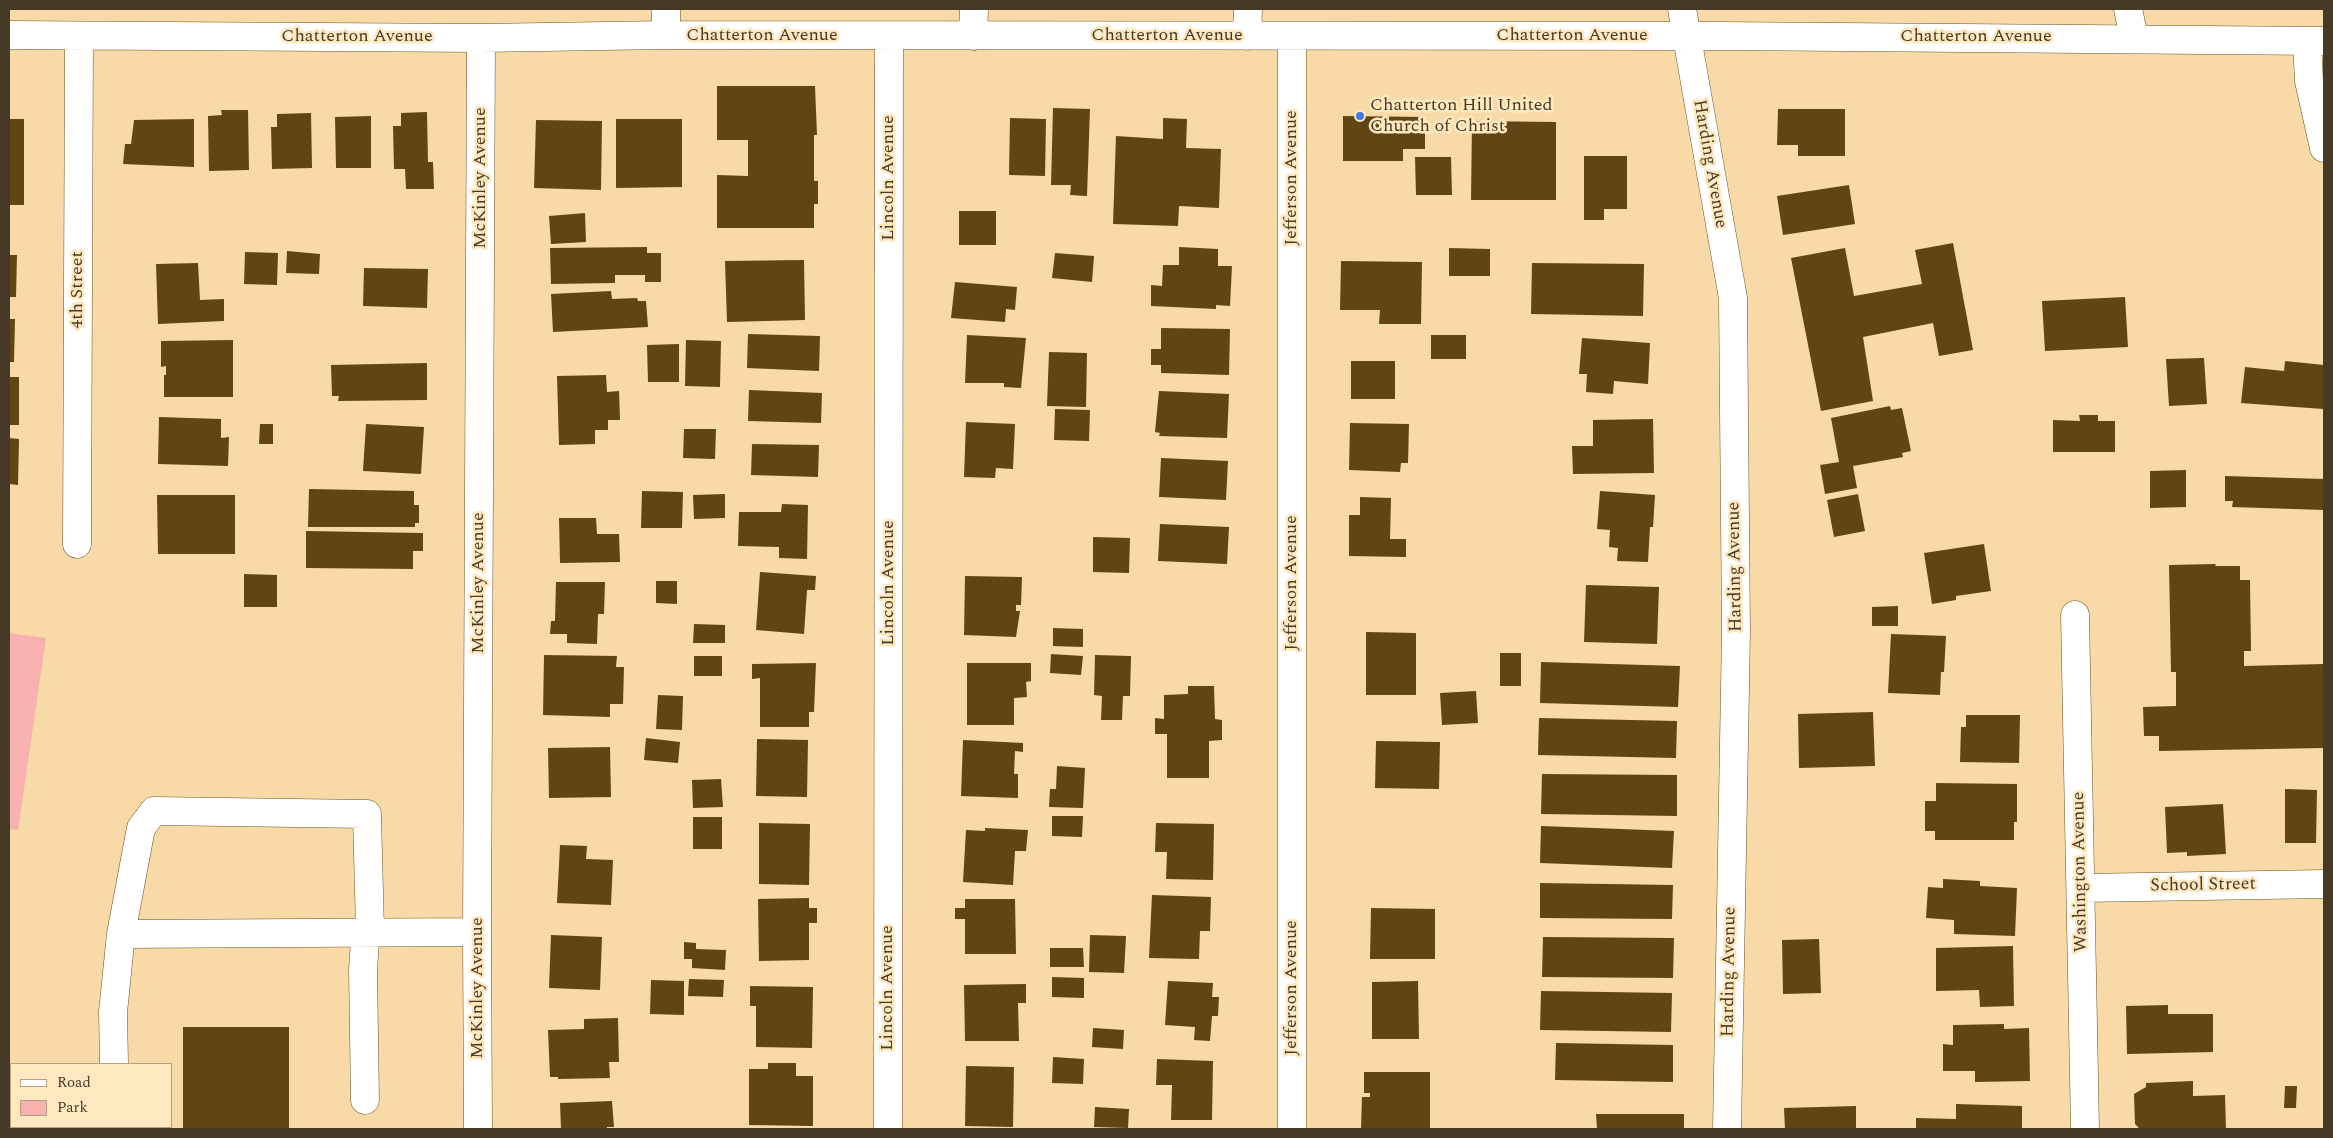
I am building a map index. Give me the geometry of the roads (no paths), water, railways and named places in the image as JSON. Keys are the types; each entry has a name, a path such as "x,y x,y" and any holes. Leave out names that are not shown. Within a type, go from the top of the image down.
{"street":[{"path":"666,9 666,35"},
{"path":"973,36 974,9"},
{"path":"1247,36 1248,9"},
{"name":"Harding Avenue","path":"1682,9 1733,298 1736,632 1727,1129"},
{"path":"2128,9 2134,38"},
{"name":"Chatterton Avenue","path":"9,35 481,38 666,35 1687,36 2134,38 2316,41"},
{"name":"4th Street","path":"77,544 79,36"},
{"name":"Lincoln Avenue","path":"888,1129 889,36"},
{"name":"Jefferson Avenue","path":"1292,36 1292,1129"},
{"name":"McKinley Avenue","path":"478,1129 477,932 481,38"},
{"path":"2316,41 2308,74 2324,148"},
{"name":"Washington Avenue","path":"2075,615 2082,888 2085,1129"},
{"path":"114,1063 113,1012 121,934 141,828 154,811 367,814 370,931 365,941 363,970 365,1100"},
{"name":"School Street","path":"2082,888 2324,884"},
{"path":"121,934 370,931 477,932"}],"place":[{"name":"Chatterton Hill United Church of Christ","path":"1360,116"}]}
